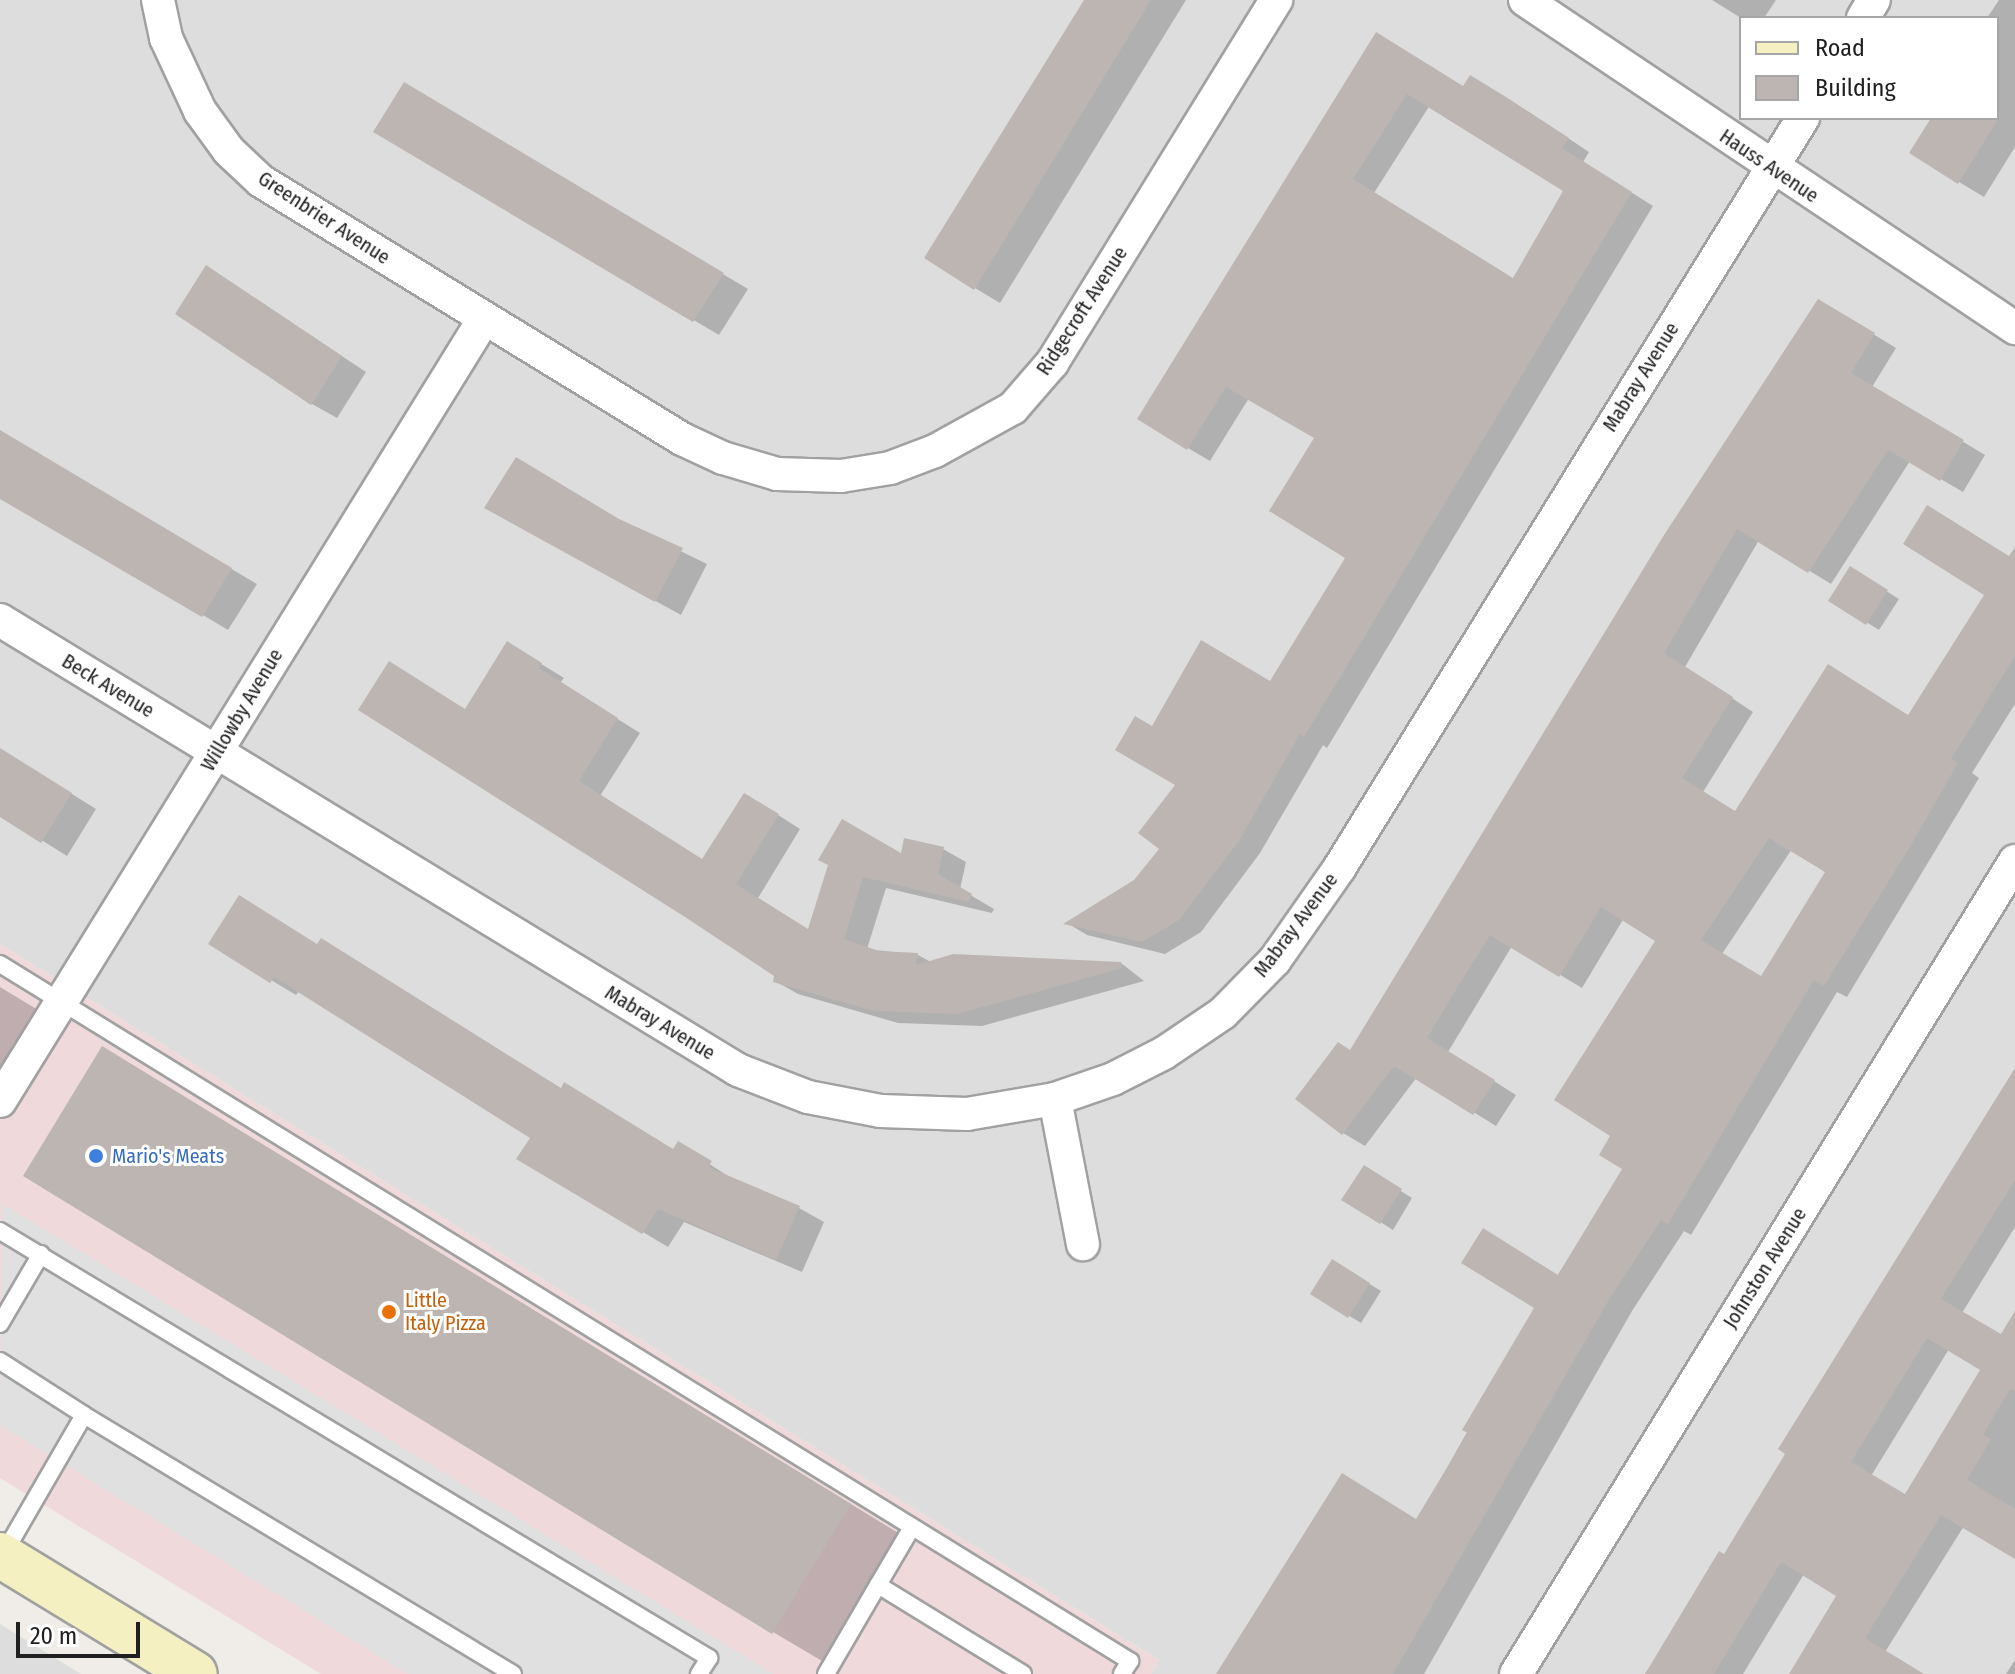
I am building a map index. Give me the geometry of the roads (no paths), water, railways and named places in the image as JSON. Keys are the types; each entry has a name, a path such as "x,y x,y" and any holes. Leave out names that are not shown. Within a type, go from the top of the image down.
{"main road":[{"path":"1,1556 182,1671"}],"street":[{"name":"Greenbrier Avenue","path":"158,0 181,74 229,151 299,206 484,319"},
{"name":"Ridgecroft Avenue","path":"484,319 723,458 777,474 841,476 890,468 935,451 1013,408 1052,363 1276,0"},
{"name":"Hauss Avenue","path":"1525,0 1772,169 2015,328"},
{"name":"Mabray Avenue","path":"216,751 738,1070 808,1097 881,1111 967,1114 1055,1099 1113,1079 1164,1053 1223,1013 1275,960 1340,867 1802,120"},
{"name":"Willowby Avenue","path":"0,1101 484,319"},
{"name":"Beck Avenue","path":"0,620 216,751"},
{"name":"Johnston Avenue","path":"1516,1674 2015,861"},
{"path":"1055,1099 1083,1244"}],"lane":[{"path":"0,964 1130,1661 1122,1674"},
{"path":"0,1231 709,1658 699,1674"},
{"path":"0,1324 41,1254"},
{"path":"0,1361 513,1674"},
{"path":"1,1556 84,1415"},
{"path":"826,1674 912,1527"},
{"path":"878,1585 1023,1674"}],"place":[{"name":"Mario's Meats","path":"96,1156"},
{"name":"Little Italy Pizza","path":"389,1312"}]}
